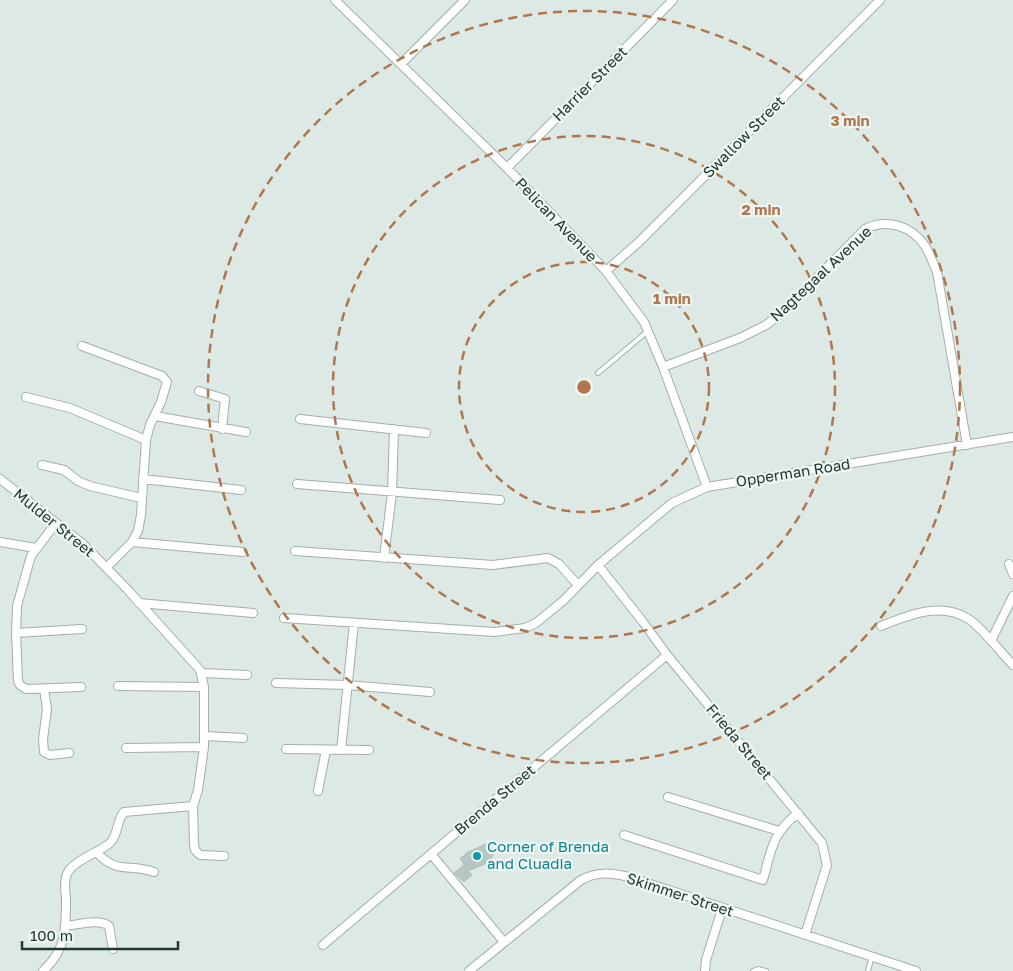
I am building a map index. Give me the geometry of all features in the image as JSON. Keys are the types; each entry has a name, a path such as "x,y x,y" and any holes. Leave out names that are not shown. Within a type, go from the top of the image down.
{"street":[{"name":"Pelican Avenue","path":"335,0 507,168 606,271 644,322 663,367 707,487"},
{"path":"401,64 464,0"},
{"name":"Harrier Street","path":"507,168 673,0"},
{"name":"Swallow Street","path":"606,271 640,241 880,0"},
{"name":"Nagtegaal Avenue","path":"663,367 740,338 766,325 784,311 865,229 880,223 891,224 908,230 920,239 937,272 967,445"},
{"path":"82,346 165,378 166,385 146,440 138,531 132,542 106,567"},
{"path":"200,391 226,401 222,429"},
{"path":"26,397 70,408 146,440"},
{"path":"155,416 246,432"},
{"path":"300,418 426,434"},
{"path":"384,558 392,493 394,429"},
{"name":"Opperman Road","path":"284,618 495,632 529,627 564,600 598,565 672,503 707,487 1013,437"},
{"path":"42,465 64,470 82,483 90,486 141,498"},
{"name":"Mulder Street","path":"0,479 83,544 195,663 202,673"},
{"path":"143,479 241,490"},
{"path":"297,484 392,493 500,500"},
{"path":"56,523 36,548 29,562 17,606 16,664 20,685 26,688 81,687"},
{"path":"0,542 36,548"},
{"path":"132,542 243,552"},
{"path":"296,551 493,565 548,558 559,564 578,585"},
{"path":"1009,564 1013,574"},
{"name":"Frieda Street","path":"598,565 667,655 822,843 827,865 805,935"},
{"path":"990,641 1013,596"},
{"path":"139,603 253,613"},
{"path":"881,626 925,611 945,611 968,618 1013,665"},
{"path":"341,750 354,622"},
{"path":"16,633 82,629"},
{"name":"Brenda Street","path":"323,945 667,655"},
{"path":"224,856 205,856 197,853 195,850 193,806 198,790 205,736 202,673 247,675"},
{"path":"276,683 348,685 430,692"},
{"path":"118,686 204,687"},
{"path":"44,689 47,709 43,739 44,752 50,755 69,754"},
{"path":"205,736 243,738"},
{"path":"126,748 204,747"},
{"path":"286,749 369,750"},
{"path":"318,791 326,750"},
{"path":"668,797 779,831"},
{"path":"43,971 56,958 66,926 65,881 67,875 76,864 97,853 114,838 124,812 193,806"},
{"path":"624,835 763,880 774,840 787,822 798,813"},
{"path":"97,853 106,862 115,866 141,867 154,872"},
{"path":"431,854 504,942"},
{"name":"Skimmer Street","path":"470,971 581,880 601,873 629,877 916,971"},
{"path":"705,971 706,960 722,909"},
{"path":"66,926 98,922 107,924 113,949"}],"lane":[{"path":"598,373 648,331"},
{"path":"868,971 872,956"},
{"path":"753,971 758,969 766,971"}],"building":[{"name":"Corner of Brenda and Cluadia","path":"488,843 495,853 490,862 468,871 472,875 464,882 454,873 464,865 460,858 466,853"}],"place":[{"name":"Corner of Brenda and Cluadia","path":"477,856"}]}
